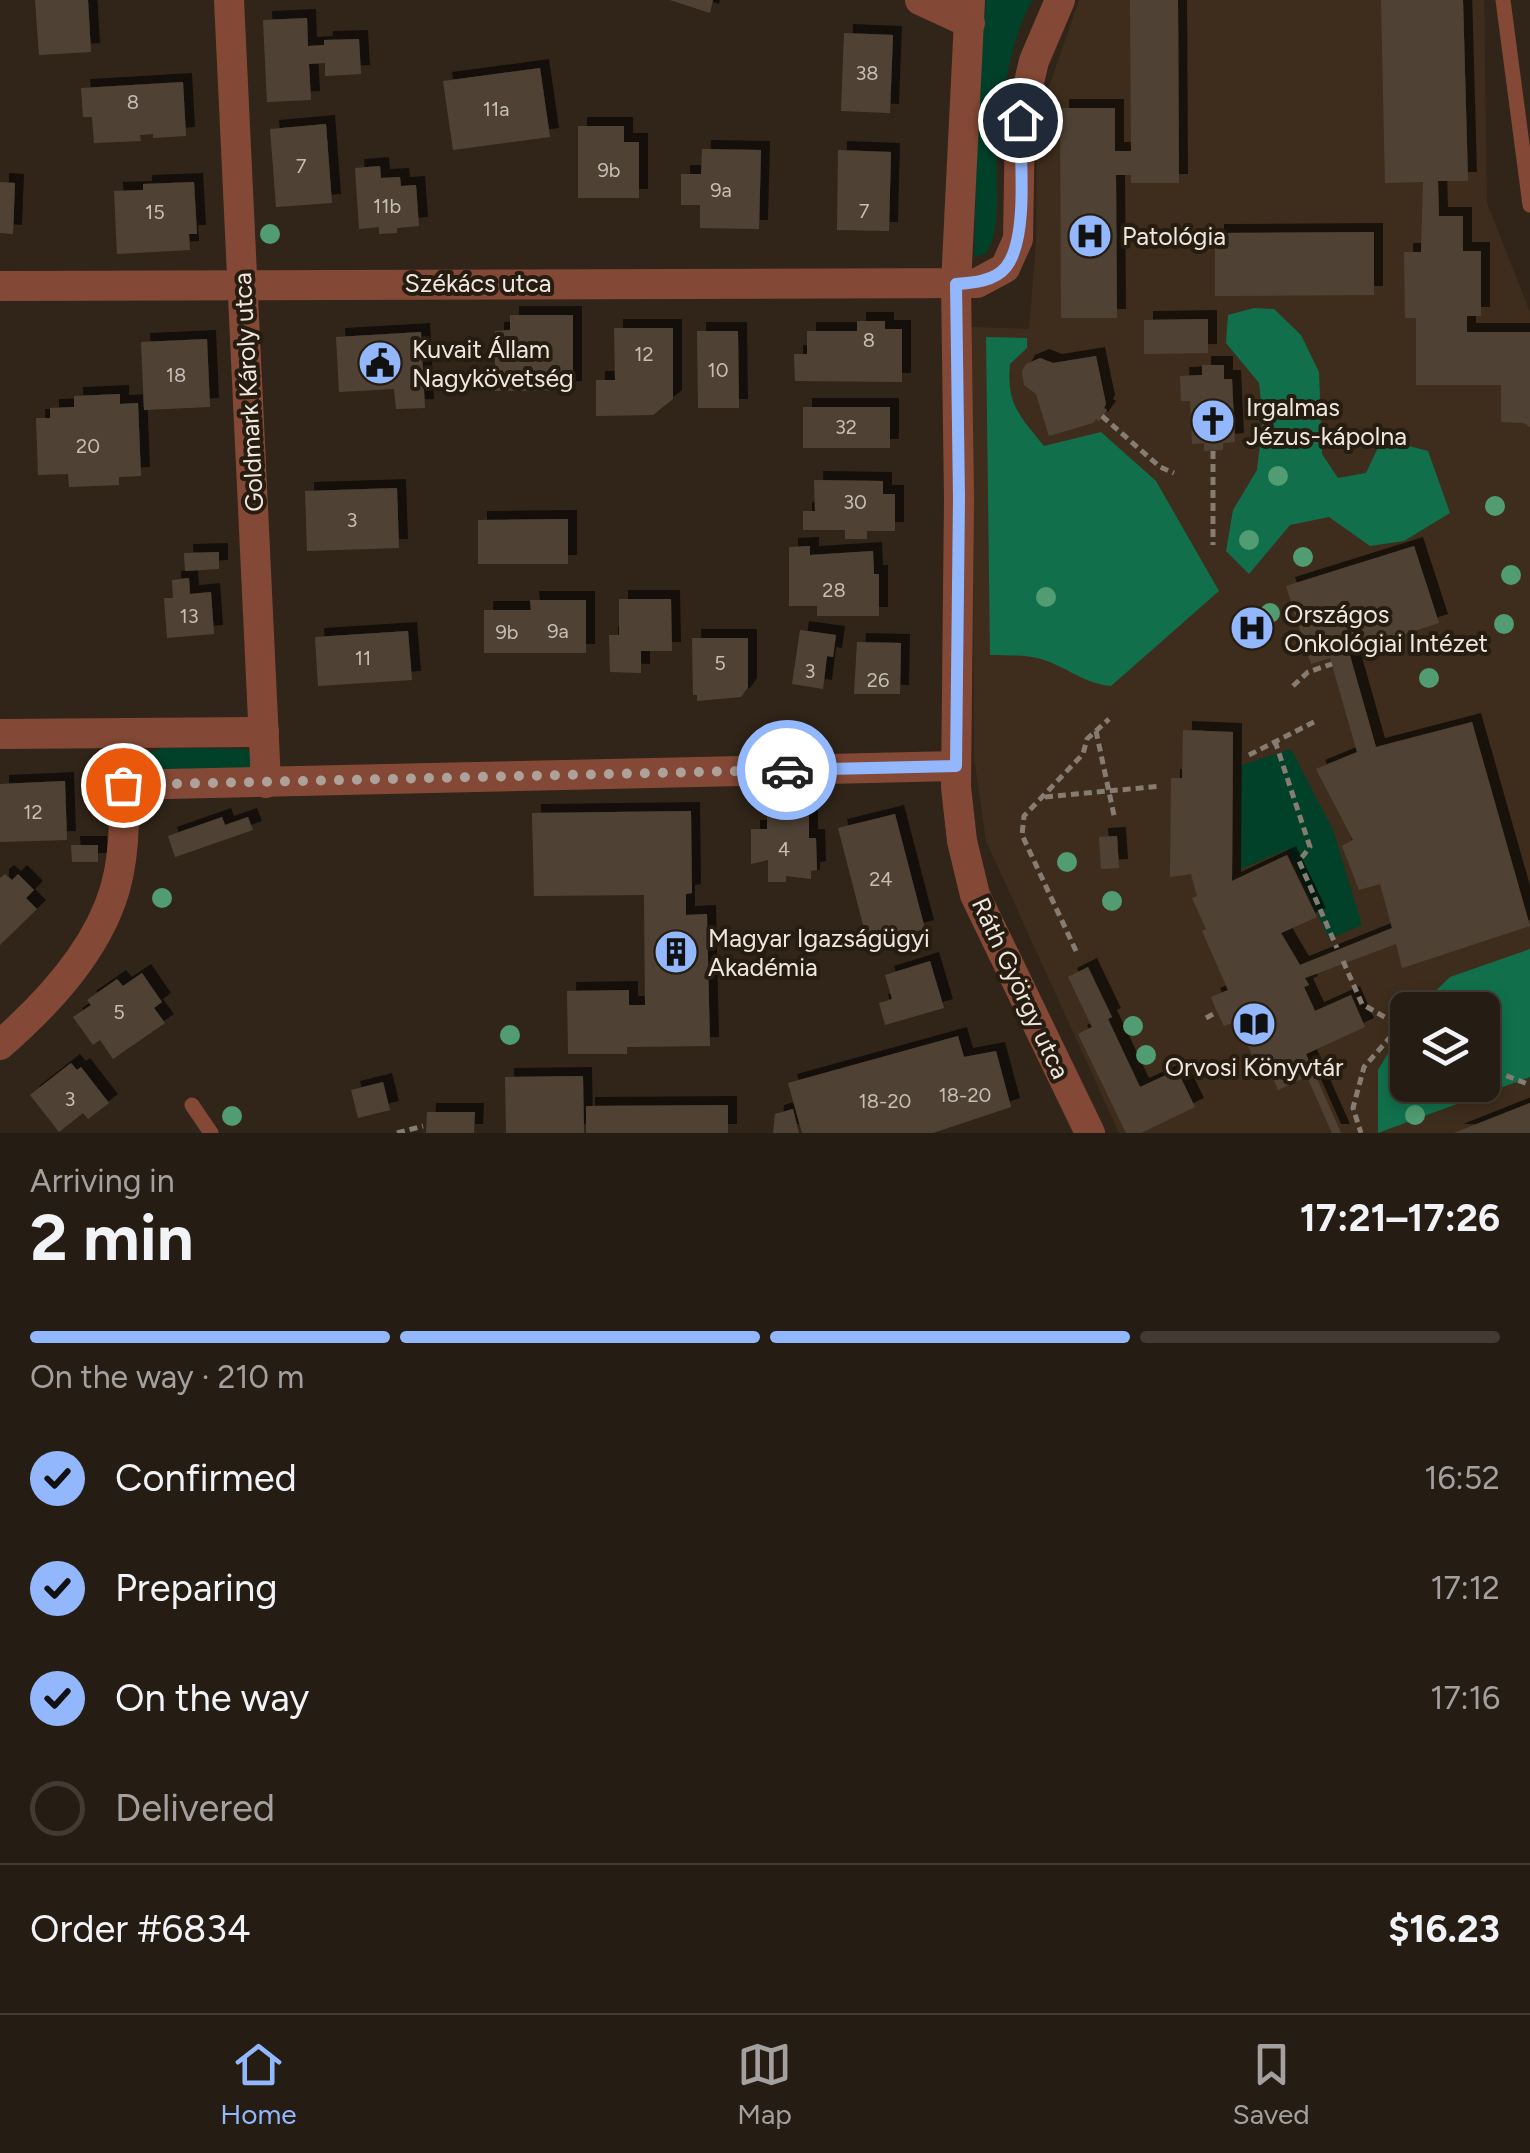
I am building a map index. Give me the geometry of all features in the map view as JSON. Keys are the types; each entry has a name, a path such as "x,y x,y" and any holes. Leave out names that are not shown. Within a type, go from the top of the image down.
{"street":[{"name":"Goldmark Károly utca","path":"229,0 266,783"},
{"path":"920,0 970,11"},
{"name":"Székács utca","path":"0,286 976,283 996,275 1012,255 1018,228 1020,120 1034,61 1060,0"},
{"name":"Ráth György utca","path":"970,11 956,284 956,766 962,841 976,896 1090,1133"},
{"path":"0,734 264,732"},
{"path":"0,1045 42,1005 96,933 115,890 123,839 121,734"},
{"path":"123,785 956,766"}],"lane":[{"path":"1504,0 1530,204"},
{"path":"192,1104 211,1133"}],"path":[{"path":"1102,416 1160,467 1174,473"},
{"path":"1213,451 1213,545"},
{"path":"1293,686 1308,672 1332,664"},
{"path":"1076,951 1022,835 1024,816 1083,754 1087,740 1110,719"},
{"path":"1249,755 1314,722"},
{"path":"1096,731 1115,820"},
{"path":"1275,741 1310,847 1299,861 1337,948"},
{"path":"1042,798 1161,786"},
{"path":"1343,961 1362,1004 1390,1020"},
{"path":"1206,1018 1218,1012"},
{"path":"1361,1133 1353,1108 1364,1067 1390,1037"},
{"path":"1500,1073 1530,1085"},
{"path":"397,1133 422,1126"}],"shaded area":[{"name":"Országos Onkológiai Intézet","path":"1079,0 1484,0 1487,203 1530,312 1530,1133 1119,1133 986,841 974,758 972,327 1029,329 1036,242 1037,121"}],"green space":[{"path":"986,0 1033,0 1018,33 1004,96 994,234 985,254 974,257 978,102"},
{"path":"1254,308 1274,309 1301,335 1319,372 1322,454 1338,478 1366,473 1382,439 1428,451 1450,513 1404,541 1370,546 1329,517 1290,525 1249,574 1226,551 1233,510 1257,470 1263,419 1259,383 1226,343 1228,315"},
{"path":"986,337 1027,338 1027,348 1010,364 1010,389 1022,417 1044,446 1101,432 1156,481 1219,591 1111,686 1092,682 1041,659 990,655"},
{"path":"164,748 246,749 254,756 254,766 247,771 156,771 148,763 148,753"},
{"path":"1291,749 1333,830 1362,925 1329,939 1288,849 1241,869 1241,765"},
{"path":"1530,949 1530,1077 1500,1088 1500,992 1435,992 1450,977"},
{"path":"1390,1050 1390,1102 1462,1102 1378,1133 1378,1070"}],"building":[{"path":"35,0 88,0 91,52 39,55"},
{"path":"670,0 713,0 710,13"},
{"path":"1130,0 1178,0 1179,183 1131,183 1131,175 1116,175 1117,318 1061,318 1060,108 1115,108 1115,151 1131,151"},
{"path":"1381,0 1463,0 1468,181 1438,181 1439,216 1463,216 1463,251 1481,251 1481,316 1467,316 1467,332 1530,332 1530,427 1501,422 1501,385 1416,385 1416,318 1405,318 1404,252 1421,252 1423,182 1385,183"},
{"path":"307,18 308,46 324,45 324,40 359,39 361,74 325,76 325,63 309,64 311,100 267,102 263,20"},
{"path":"844,33 893,35 890,113 841,111"},
{"path":"540,68 550,137 453,150 443,81"},
{"path":"183,82 186,136 153,138 153,134 140,135 141,141 94,143 92,117 83,117 81,88"},
{"path":"326,124 332,203 276,207 270,129"},
{"path":"578,126 624,126 624,142 639,142 639,198 578,198"},
{"path":"702,149 761,150 759,229 700,228 700,205 681,205 681,174 701,174"},
{"path":"838,150 891,152 889,231 837,230"},
{"path":"380,166 381,178 400,177 401,186 416,185 419,226 379,234 379,227 359,229 355,168"},
{"path":"0,182 15,183 13,234 0,233"},
{"path":"194,182 197,234 189,234 190,250 117,254 114,191 143,190 143,184"},
{"path":"1374,232 1374,295 1215,296 1215,233"},
{"path":"510,315 573,315 573,390 495,391 495,331 510,330"},
{"path":"1208,319 1208,353 1144,354 1144,320"},
{"path":"857,321 885,321 885,329 902,329 902,382 795,381 794,354 807,354 807,331 857,331"},
{"path":"614,328 673,328 673,399 653,415 596,416 596,380 615,380"},
{"path":"697,331 738,331 739,408 698,408"},
{"name":"Kuvait Állam Nagykövetség","path":"421,332 425,408 396,409 394,389 339,392 336,337"},
{"path":"207,339 210,407 144,410 141,342"},
{"path":"1096,356 1107,410 1099,421 1049,436 1036,394 1024,385 1022,371 1026,364 1040,358 1053,363"},
{"name":"Irgalmas Jézus-kápolna","path":"1202,365 1224,365 1224,379 1232,379 1235,442 1223,443 1223,450 1204,451 1204,443 1192,444 1190,401 1181,401 1180,376 1202,375"},
{"path":"120,394 120,404 138,403 141,476 119,477 119,485 69,487 68,474 38,475 36,418 50,418 50,408 74,407 74,396"},
{"path":"803,407 890,407 890,448 803,448"},
{"path":"814,480 883,481 883,494 895,494 895,531 867,531 867,539 845,539 845,530 803,530 803,511 815,511"},
{"path":"397,488 399,548 307,551 305,491"},
{"path":"568,519 568,564 478,564 478,520"},
{"path":"810,546 810,555 873,551 874,574 879,574 879,616 817,616 817,606 789,606 789,547"},
{"path":"1414,546 1439,623 1349,652 1376,747 1472,722 1530,926 1402,968 1396,944 1305,978 1309,985 1304,987 1315,1011 1351,995 1365,1027 1306,1054 1341,1133 1332,1133 1304,1070 1299,1073 1302,1079 1278,1090 1269,1069 1260,1073 1237,1021 1224,1026 1217,1012 1211,997 1228,990 1202,931 1206,929 1192,898 1197,896 1191,874 1170,877 1171,778 1182,778 1183,730 1233,732 1232,881 1287,855 1317,917 1281,933 1300,965 1392,928 1380,884 1359,890 1342,846 1353,840 1316,769 1357,752 1330,658 1311,664 1286,586"},
{"path":"219,552 219,569 185,571 184,553"},
{"path":"189,578 190,594 211,592 214,634 167,638 164,598 173,598 172,580"},
{"path":"619,599 671,599 672,651 641,651 641,673 610,672 609,635 619,635"},
{"path":"530,600 586,600 586,653 484,653 484,610 531,610"},
{"path":"800,630 836,635 833,657 827,656 823,689 792,684"},
{"path":"408,631 412,680 318,686 315,637"},
{"path":"692,638 748,638 748,687 741,697 697,701 697,695 693,695"},
{"path":"857,642 901,643 900,694 854,694"},
{"path":"65,781 67,840 0,842 0,784"},
{"name":"Magyar Igazságügyi Akadémia","path":"691,811 692,893 686,894 686,915 707,914 710,1046 627,1047 627,1054 568,1054 567,991 629,990 629,1005 645,1005 644,895 534,896 532,813"},
{"path":"809,812 809,838 816,838 817,870 811,871 811,879 786,876 786,882 768,882 768,860 751,864 751,829 767,829 767,813"},
{"path":"895,814 925,929 868,944 838,828"},
{"path":"222,817 225,825 248,817 253,830 175,857 168,836"},
{"path":"1117,836 1119,868 1101,869 1099,837"},
{"path":"71,845 98,845 98,862 72,862"},
{"path":"5,874 12,880 18,874 34,890 26,898 37,909 0,945 0,878"},
{"path":"930,961 944,1008 885,1025 879,1003 892,999 885,975"},
{"path":"1088,967 1140,1087 1177,1070 1195,1107 1141,1133 1126,1133 1078,1034 1092,1027 1068,977"},
{"path":"142,973 162,1002 154,1008 165,1023 113,1059 100,1040 93,1045 73,1017 91,1005 87,1000 117,979 123,986"},
{"path":"958,1036 964,1057 996,1051 1011,1107 933,1133 802,1133 788,1083"},
{"path":"71,1063 77,1070 81,1067 109,1103 88,1119 83,1113 59,1132 30,1095"},
{"path":"583,1076 584,1133 506,1133 505,1077"},
{"path":"383,1082 390,1110 358,1118 351,1090"},
{"path":"1530,1103 1530,1133 1454,1133"},
{"path":"728,1105 728,1133 586,1133 586,1106"},
{"path":"793,1109 799,1133 773,1133 775,1114"},
{"path":"427,1112 475,1112 474,1133 426,1133"}],"way so far":[{"path":"123,785 787,770"}],"place":[{"name":"Patológia","path":"1090,236"},
{"name":"Kuvait Állam Nagykövetség","path":"380,363"},
{"name":"Irgalmas Jézus-kápolna","path":"1213,421"},
{"name":"Országos Onkológiai Intézet","path":"1252,628"},
{"name":"Magyar Igazságügyi Akadémia","path":"676,952"},
{"name":"Orvosi Könyvtár","path":"1254,1024"}],"route":[{"path":"787,770 956,766 956,284 976,283 996,275 1012,255 1018,239 1020,120"}]}
